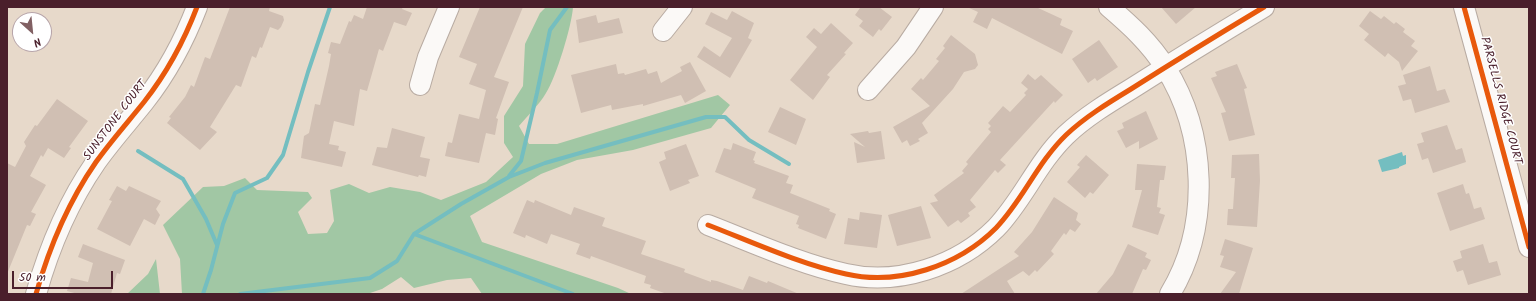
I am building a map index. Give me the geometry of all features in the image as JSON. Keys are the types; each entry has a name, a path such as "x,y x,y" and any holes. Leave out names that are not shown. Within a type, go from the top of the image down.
{"street":[{"name":"SUNSTONE COURT","path":"36,294 42,272 64,219 80,186 109,144 163,76 189,28 197,7"},
{"path":"420,85 428,57 449,7"},
{"path":"663,31 682,7"},
{"path":"868,90 906,47 933,7"},
{"path":"1109,7 1128,23 1148,44 1165,67 1186,112 1194,138 1198,166 1198,196 1191,244 1183,268 1170,294"},
{"path":"708,225 824,268 848,274 874,277 898,276 919,272 941,265 967,251 996,228 1013,208 1044,160 1066,136 1087,117 1165,67 1264,7"},
{"name":"PARSELLS RIDGE COURT","path":"1464,7 1529,247"}],"green space":[{"path":"546,7 573,7 570,26 563,51 550,86 540,102 519,126 529,144 557,144 718,95 730,105 711,128 633,150 577,160 541,174 470,216 482,242 618,288 631,294 482,294 471,278 447,280 414,288 401,277 382,289 367,294 182,294 180,259 163,225 203,187 224,186 245,178 257,190 308,192 312,198 298,212 308,234 327,233 334,221 330,190 349,184 369,193 390,187 420,192 441,200 486,182 513,157 504,143 504,116 523,86 525,44 540,13"},
{"path":"156,259 160,294 127,294 148,274"}],"water":[{"path":"1402,152 1403,156 1406,155 1406,164 1399,168 1382,172 1378,160"}],"building":[{"path":"230,7 270,7 269,11 283,16 284,20 278,30 270,27 262,48 260,47 256,58 252,56 241,87 236,85 210,127 217,132 200,150 167,123 171,118 169,117 185,97 191,85 194,87 205,57 210,59"},
{"path":"367,7 403,7 402,9 412,13 406,26 394,22 383,51 379,49 367,91 360,89 354,126 334,121 329,144 339,146 338,150 346,152 342,167 301,158 304,136 309,133 315,104 320,105 329,66 331,54 328,53 331,42 340,44 349,21 351,22 354,15 363,19"},
{"path":"480,7 523,7 494,77 509,82 496,118 498,119 495,135 486,133 479,163 445,156 448,142 452,143 459,114 479,119 486,90 469,84 477,64 459,57"},
{"path":"879,7 892,17 881,31 879,29 873,37 859,26 863,21 855,15 860,8"},
{"path":"967,7 1036,7 1062,19 1060,25 1073,31 1062,54 992,18 987,29 973,22 978,12"},
{"path":"1161,7 1196,7 1176,24"},
{"path":"732,11 754,23 748,38 752,40 730,78 697,57 704,46 720,57 732,38 705,24 711,12 727,20"},
{"path":"1370,11 1381,19 1384,16 1394,24 1396,22 1405,29 1403,32 1415,41 1411,46 1418,51 1402,71 1399,62 1388,53 1385,57 1364,40 1369,34 1359,26"},
{"path":"596,15 598,23 619,18 623,33 579,43 576,20"},
{"path":"831,23 853,43 844,53 846,54 827,75 830,77 813,100 790,80 817,47 806,37 814,28 821,34"},
{"path":"951,35 975,54 978,65 975,69 964,72 953,89 922,123 928,133 918,139 920,141 910,146 907,140 902,143 893,127 930,106 911,89 921,78 923,80 939,61 936,59 945,48 943,46"},
{"path":"1099,40 1118,67 1097,81 1095,78 1088,83 1072,59"},
{"path":"690,62 706,91 685,103 681,95 643,106 643,104 612,110 611,105 581,113 571,75 616,64 618,74 624,73 625,75 646,69 648,74 657,71 661,83 682,71 680,67"},
{"path":"1237,64 1247,88 1244,89 1255,135 1229,141 1221,113 1226,112 1211,78 1217,76 1215,72"},
{"path":"1430,66 1437,91 1445,89 1450,102 1415,113 1411,99 1403,101 1398,86 1406,84 1403,75"},
{"path":"1028,74 1035,80 1041,75 1063,95 1055,103 1054,101 1000,160 1006,165 998,173 995,170 970,200 976,207 968,213 970,216 961,223 958,220 948,227 930,203 938,201 934,195 964,173 962,171 968,164 966,162 991,132 988,129 991,126 988,123 1003,106 1010,112 1026,95 1024,93 1028,89 1021,83"},
{"path":"57,99 88,121 69,147 71,148 64,158 48,148 43,157 41,155 30,176 46,185 31,212 36,214 30,226 27,225 7,274 7,163 15,167 26,146 24,142 35,125 37,126"},
{"path":"780,107 806,119 796,145 768,132"},
{"path":"1146,111 1158,139 1139,149 1139,141 1126,148 1117,131 1124,128 1122,123"},
{"path":"1447,125 1456,150 1462,148 1466,162 1433,173 1428,158 1422,160 1417,144 1424,142 1421,133"},
{"path":"392,128 425,137 420,157 430,159 426,177 419,175 418,177 372,165 377,147 387,148"},
{"path":"868,131 869,133 881,131 885,159 857,163 854,142 865,147 850,134"},
{"path":"733,143 756,152 753,160 755,161 754,163 789,176 786,183 793,185 790,193 830,209 829,211 836,214 826,239 798,228 799,225 796,224 799,216 752,198 756,189 715,172 724,148 731,150"},
{"path":"686,144 699,176 688,180 690,183 670,191 659,162 666,159 664,152"},
{"path":"1259,154 1260,181 1257,227 1227,225 1228,209 1233,209 1235,178 1231,178 1232,155"},
{"path":"1086,155 1109,175 1093,194 1090,192 1085,198 1067,182 1080,167 1077,165"},
{"path":"1137,164 1166,166 1164,180 1160,180 1157,207 1161,208 1159,213 1165,215 1158,235 1132,227 1142,190 1135,190"},
{"path":"1463,184 1466,194 1469,193 1474,209 1481,207 1485,219 1450,231 1437,193"},
{"path":"117,186 126,191 129,186 161,201 156,209 160,215 155,225 144,219 130,246 97,229 112,201 109,200"},
{"path":"1054,197 1078,213 1076,220 1081,224 1075,232 1070,229 1066,235 1064,233 1051,251 1054,254 1037,272 1035,270 1029,276 1023,271 1007,281 1015,294 961,294 1019,256 1014,252 1032,232"},
{"path":"527,200 534,203 535,200 571,215 574,207 605,218 602,226 646,241 641,254 685,269 684,272 711,282 711,280 717,281 743,290 749,276 767,283 768,281 799,294 667,294 650,288 651,285 644,283 646,276 591,256 590,259 576,254 580,244 551,234 547,244 526,235 525,238 513,233"},
{"path":"921,206 931,238 897,246 888,215"},
{"path":"860,212 882,215 877,248 844,244 848,218 859,220"},
{"path":"1225,239 1253,248 1239,294 1220,294 1236,272 1220,267 1224,256 1220,255"},
{"path":"83,244 125,260 120,274 117,273 111,294 78,294 67,291 71,278 88,282 93,263 78,257"},
{"path":"1128,244 1147,253 1145,257 1151,260 1146,270 1143,269 1132,294 1096,294 1113,274"},
{"path":"1483,244 1489,263 1497,261 1501,275 1468,285 1463,270 1457,272 1453,261 1462,258 1460,251"}],"waterway":[{"path":"203,294 223,224 235,193 267,178 283,155 308,72 330,7"},
{"path":"509,176 521,161 550,30 567,7"},
{"path":"240,294 370,278 397,261 414,234 461,204 509,177 545,163 706,117 725,117 749,140 789,164"},
{"path":"138,151 183,179 206,219 217,245"},
{"path":"414,234 573,294"}],"cycle path":[{"path":"36,294 47,259 61,225 77,193 96,162 160,80 180,45 197,7"},
{"path":"708,225 794,259 846,274 866,277 886,277 906,275 926,270 964,253 996,228 1014,206 1047,157 1066,135 1081,122 1097,110 1264,7"},
{"path":"1464,7 1529,247"}]}
